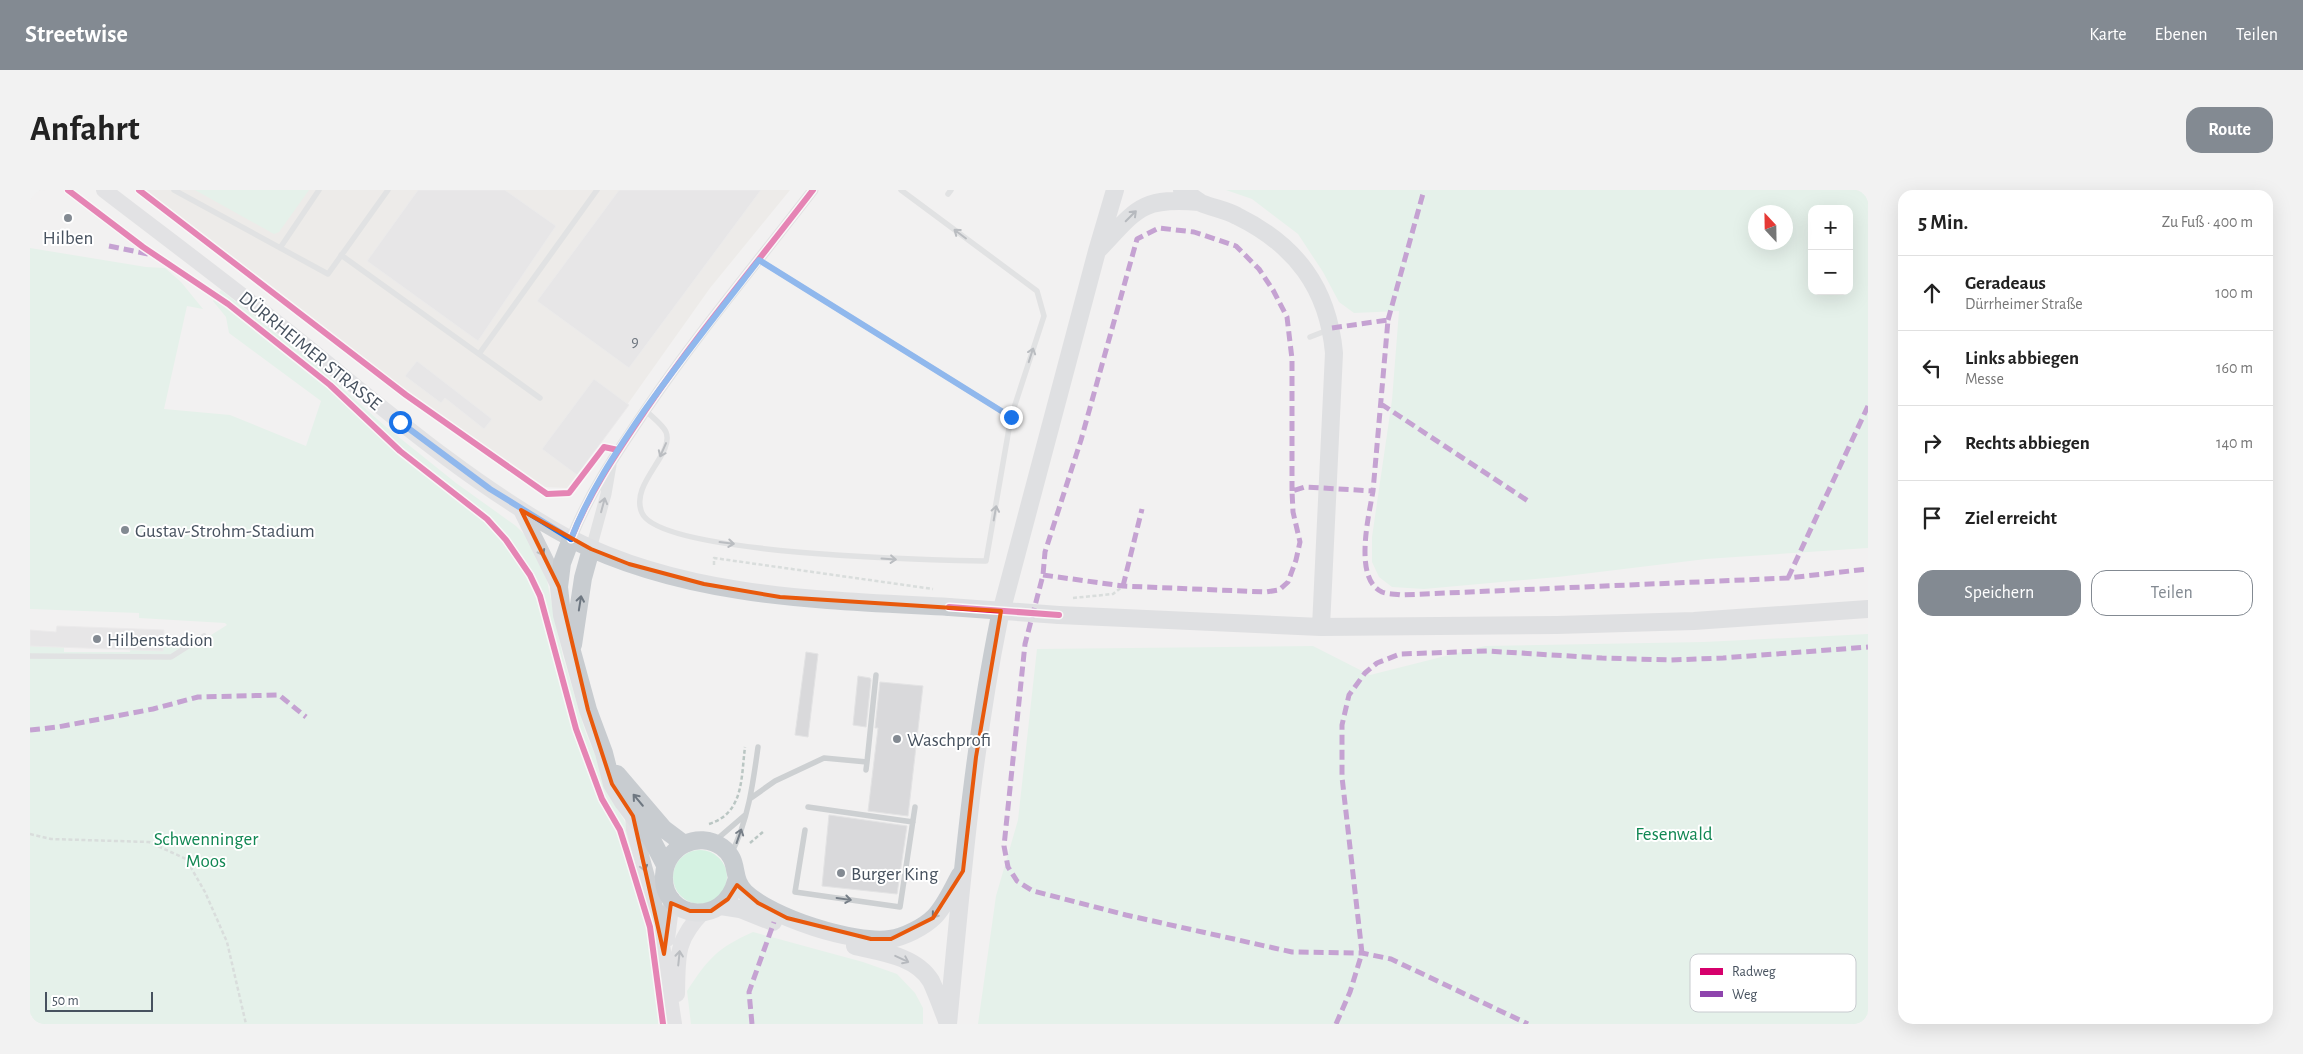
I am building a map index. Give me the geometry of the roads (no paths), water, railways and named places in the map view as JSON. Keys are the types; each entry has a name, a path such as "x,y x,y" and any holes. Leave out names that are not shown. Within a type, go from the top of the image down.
{"main road":[{"name":"DÜRRHEIMER STRASSE","path":"104,190 246,298 400,422 521,510 571,539"},
{"path":"948,1024 976,757 999,620 1115,190"},
{"path":"1182,190 1201,203"},
{"path":"1097,251 1136,211 1150,204 1170,200 1201,203 1236,215 1263,230 1284,246 1306,271 1323,299 1332,328 1334,353 1321,628"},
{"path":"521,510 559,588"},
{"path":"665,865 652,840 633,816 612,784 604,753 588,710 562,615 559,588 562,563 571,539 629,564 685,579 761,594 838,601 946,599 1059,615 1321,628 1694,622 1868,609"},
{"path":"572,651 583,578 591,549"},
{"path":"604,753 638,800 664,829 684,844"},
{"path":"633,816 634,829 658,918 675,1024"},
{"path":"721,906 731,895 736,881 734,864 730,856 723,848 713,842 703,840 684,844 675,850 665,865 664,876 666,889 680,907 690,911 703,912 721,906 740,909 816,938 898,956 915,965 930,980 948,1024"},
{"path":"736,881 758,903 787,918 834,933 871,939 891,939 913,931 933,918 963,871"},
{"path":"664,954 672,899"},
{"path":"675,1024 678,960 682,938 688,928 703,912"}],"street":[{"path":"571,539 593,489 680,359 813,190"},
{"path":"591,549 606,494 611,460"}],"lane":[{"path":"174,190 328,274 388,190"},
{"path":"183,196 188,190"},
{"path":"280,248 319,190"},
{"path":"479,354 597,190"},
{"path":"645,410 666,432 667,441 641,490 641,512 648,521 665,529 718,542 813,554 900,560 986,561 1011,417 1044,316 1037,291 900,190"},
{"path":"341,254 540,398"},
{"path":"759,260 1011,417"},
{"path":"1310,337 1332,328"},
{"path":"30,656 171,657 204,636"},
{"path":"866,770 876,675"},
{"path":"730,856 739,838 751,798 758,747"},
{"path":"751,798 775,781 824,758 867,762"},
{"path":"808,807 913,822"},
{"path":"804,830 796,892 900,907 915,807"},
{"path":"713,842 745,815"}],"place":[{"name":"Hilben","path":"68,218"},
{"name":"Gustav-Strohm-Stadium","path":"125,530"},
{"name":"Hilbenstadion","path":"97,639"},
{"name":"Waschprofi","path":"897,739"},
{"name":"Burger King","path":"841,873"}],"park label":[{"name":"Fesenwald","path":"1674,833"},
{"name":"Schwenninger Moos","path":"206,849"}]}
